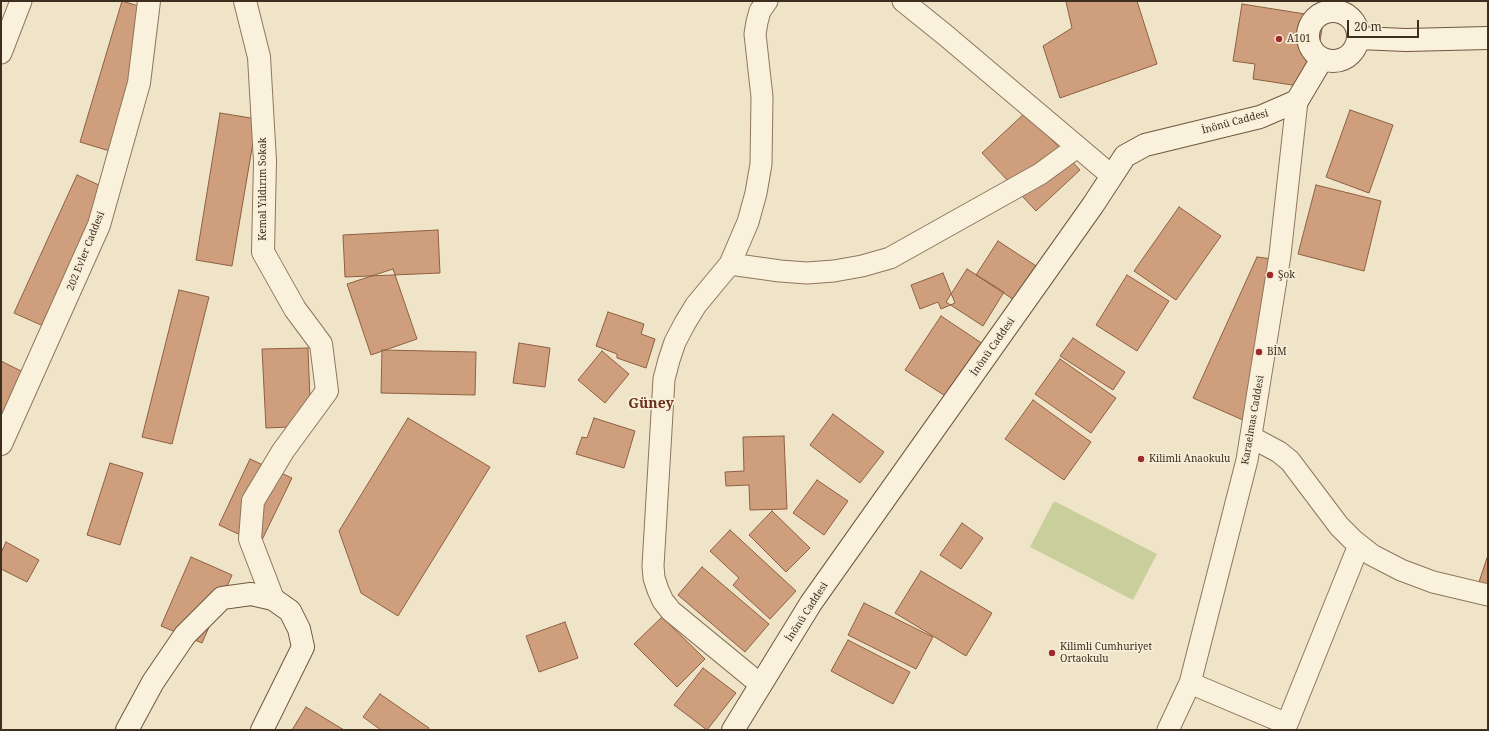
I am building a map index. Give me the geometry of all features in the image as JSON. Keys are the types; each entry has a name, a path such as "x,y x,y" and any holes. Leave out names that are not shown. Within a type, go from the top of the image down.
{"main road":[{"name":"202 Evler Caddesi","path":"1,444 99,224 139,83 149,1"},
{"name":"Kemal Yıldırım Sokak","path":"245,1 259,57 265,161 263,252 294,309 321,344 327,391 283,451 253,501 250,539 273,599"},
{"path":"1325,6 1350,16 1356,23 1359,38 1357,46 1346,58 1338,61 1330,61 1322,59 1310,48 1308,31 1311,22 1325,6"},
{"path":"1359,38 1406,40 1488,38"},
{"path":"1297,101 1322,59"},
{"name":"İnönü Caddesi","path":"734,730 811,603 1093,205 1125,156 1145,145 1260,117 1297,101"},
{"path":"127,730 153,682 185,635 222,598 251,594 273,599 290,611 299,629 303,647 262,730"}],"street":[{"path":"1,53 21,1"},
{"path":"761,685 671,611 663,601 658,590 654,578 653,566 664,379 675,342 685,323 696,305 730,264 748,222 756,193 761,164 762,97 755,34 760,11 767,1"},
{"path":"903,1 1112,176"},
{"name":"Karaelmas Caddesi","path":"1168,730 1190,683 1247,460 1280,255 1297,101"},
{"path":"730,264 780,272 807,273 834,271 862,266 890,258 1040,174 1077,147"},
{"path":"1251,437 1279,452 1290,461 1339,526 1372,555 1401,570 1433,582 1488,595"},
{"path":"1190,683 1286,724 1359,545"}],"green space":[{"path":"1054,501 1157,554 1133,600 1030,547"}],"building":[{"path":"122,1 155,11 113,152 80,142"},
{"path":"1137,1 1157,64 1060,98 1043,46 1072,28 1066,2"},
{"name":"A101","path":"1242,4 1324,17 1312,88 1253,79 1255,64 1233,61"},
{"path":"1350,110 1393,125 1369,193 1326,177"},
{"path":"1026,112 1080,170 1036,211 982,153"},
{"path":"220,113 257,119 232,266 196,260"},
{"path":"77,175 112,191 50,329 14,313"},
{"path":"1316,185 1381,201 1364,271 1298,254"},
{"path":"1179,207 1221,236 1176,300 1134,271"},
{"path":"438,230 440,273 345,277 343,235"},
{"path":"998,241 1050,275 1028,309 976,275"},
{"path":"1257,257 1287,261 1261,428 1193,398"},
{"path":"393,269 417,339 371,355 347,284"},
{"path":"967,269 1004,292 983,326 946,302"},
{"path":"943,273 955,303 941,309 938,302 920,309 911,285"},
{"path":"1127,275 1169,301 1137,351 1096,325"},
{"path":"179,290 209,297 172,444 142,437"},
{"path":"608,312 644,324 641,334 655,339 646,368 617,358 617,354 596,346"},
{"path":"941,316 986,346 950,399 905,370"},
{"path":"1073,338 1125,372 1113,390 1060,356"},
{"path":"519,343 550,348 545,387 513,383"},
{"path":"308,348 311,426 266,428 262,349"},
{"path":"382,350 476,352 475,395 381,393"},
{"path":"602,351 629,374 605,403 578,380"},
{"path":"1060,359 1116,398 1091,433 1035,394"},
{"path":"1,361 27,374 1,423"},
{"path":"1033,400 1091,442 1064,480 1005,439"},
{"path":"833,414 884,452 860,483 810,445"},
{"path":"408,418 490,467 398,616 361,593 339,531"},
{"path":"594,418 635,431 624,468 576,454 582,437 587,438"},
{"path":"784,436 787,509 750,510 749,485 726,486 725,472 744,471 743,437"},
{"path":"250,459 292,478 260,544 219,525"},
{"path":"110,463 143,473 120,545 87,535"},
{"path":"817,480 848,501 824,535 793,513"},
{"path":"772,511 810,548 786,572 749,535"},
{"path":"962,523 983,538 961,569 940,555"},
{"path":"730,530 796,591 770,619 733,585 739,578 710,551"},
{"path":"6,542 39,560 27,582 1,569 1,553"},
{"path":"1488,555 1488,585 1479,582"},
{"path":"191,557 232,575 202,643 161,626"},
{"path":"702,567 769,624 745,652 678,595"},
{"path":"921,571 992,613 966,656 895,613"},
{"path":"864,603 933,637 916,669 848,635"},
{"path":"662,617 705,659 677,687 634,644"},
{"path":"565,622 578,658 539,672 526,636"},
{"path":"848,640 910,672 893,704 831,671"},
{"path":"703,668 736,693 707,730 674,705"},
{"path":"380,694 429,728 428,730 381,730 363,717"},
{"path":"306,707 344,730 292,730"}],"place":[{"name":"A101","path":"1279,39"},
{"name":"Şok","path":"1270,275"},
{"name":"BİM","path":"1259,352"},
{"name":"Kilimli Anaokulu","path":"1141,459"},
{"name":"Kilimli Cumhuriyet Ortaokulu","path":"1052,653"}],"district":[{"name":"Güney","path":"651,404"}]}
